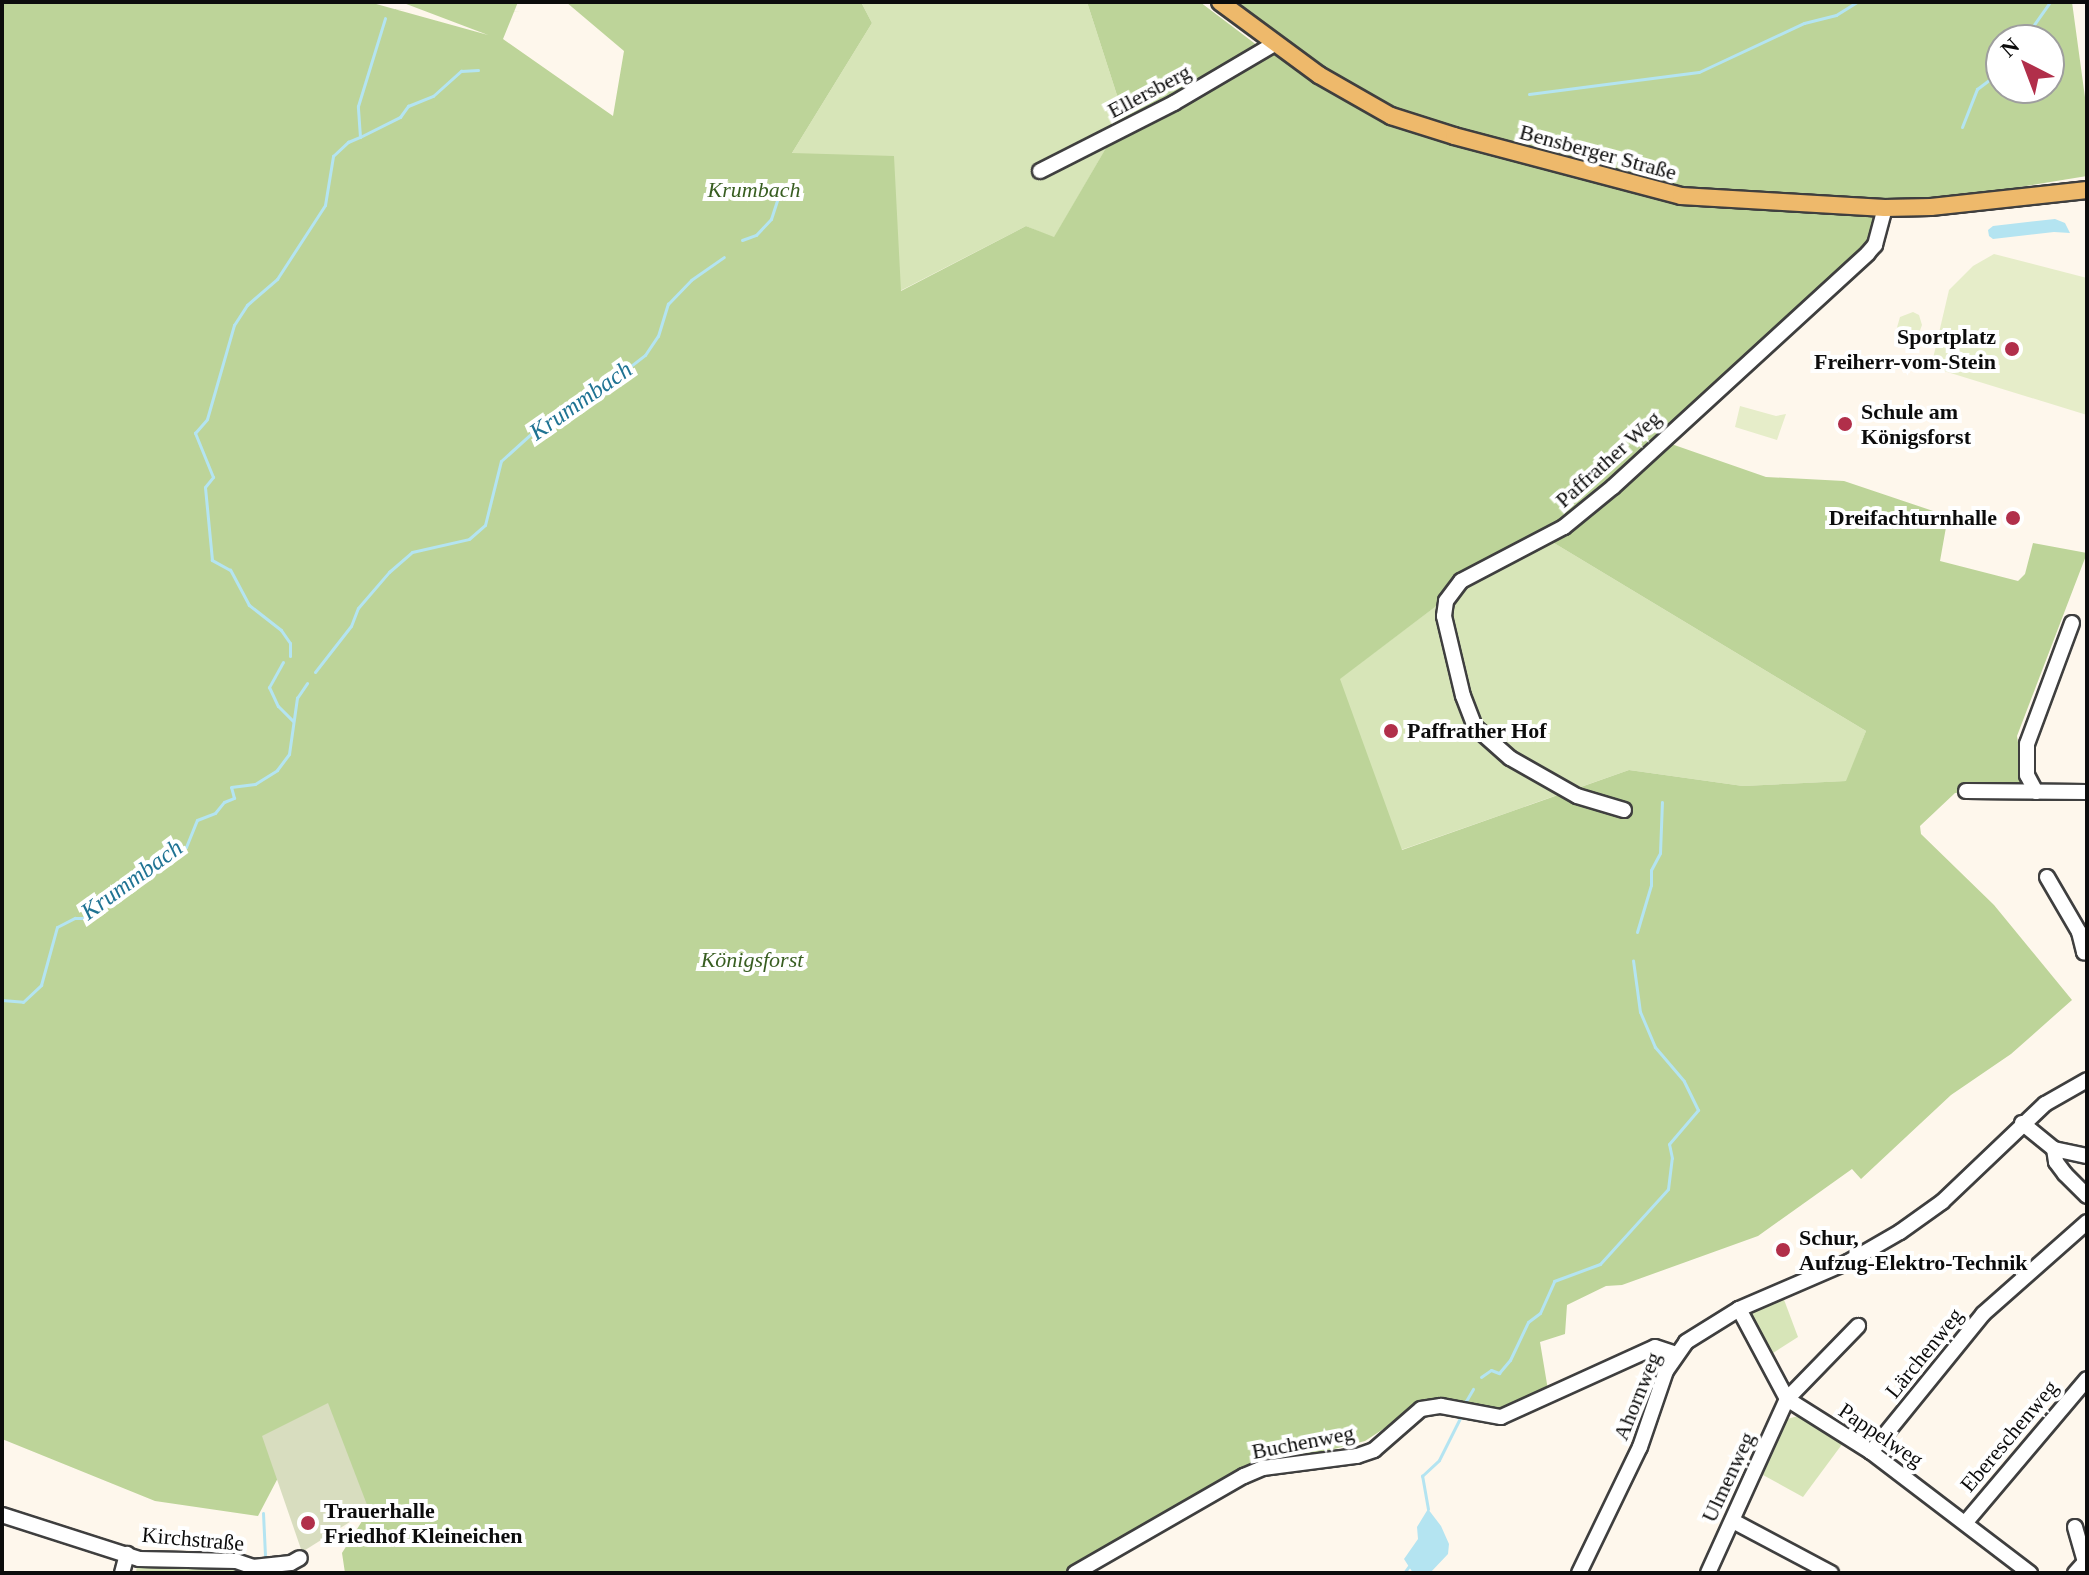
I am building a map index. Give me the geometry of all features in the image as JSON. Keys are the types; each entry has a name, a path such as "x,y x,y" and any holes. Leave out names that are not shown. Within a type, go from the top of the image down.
{"main road":[{"name":"Bensberger Straße","path":"1220,2 1347,93 1391,116 1622,182 1707,199 1885,208 2004,199"},
{"path":"2004,199 2087,182"},
{"path":"2004,199 2087,190"}],"street":[{"name":"Ellersberg","path":"1040,171 1174,103 1276,43"},
{"name":"Paffrather Weg","path":"1624,810 1577,796 1510,758 1475,727 1463,696 1444,616 1446,601 1461,581 1564,527 1613,487 1868,253 1875,245 1885,208"},
{"path":"2036,792 2027,775 2027,744 2072,623"},
{"path":"1966,791 2087,792"},
{"path":"2047,877 2079,932 2084,952 2087,951"},
{"name":"Ahornweg","path":"1579,1573 1620,1492 1676,1354 1709,1325 1848,1262 1900,1232 1942,1202 2045,1104 2087,1080"},
{"path":"2022,1123 2054,1149 2087,1156"},
{"path":"2054,1149 2056,1162 2087,1196"},
{"name":"Lärchenweg","path":"1871,1452 1983,1314 2087,1222"},
{"name":"Pappelweg","path":"1739,1309 1787,1399 1871,1452 2030,1573"},
{"path":"1787,1399 1858,1326"},
{"name":"Buchenweg","path":"1075,1573 1263,1468 1374,1450 1421,1409 1441,1406 1501,1417 1655,1347 1676,1354"},
{"name":"Ebereschenweg","path":"1966,1522 2087,1379"},
{"name":"Ulmenweg","path":"1708,1573 1787,1399"},
{"name":"Kirchstraße","path":"2,1515 139,1559 236,1561 254,1570 295,1565"},
{"path":"1733,1521 1831,1573"},
{"path":"2075,1527 2083,1567"},
{"path":"122,1573 127,1554"}],"green space":[{"name":"Königsforst","path":"2,2 369,2 488,35 401,2 518,2 503,39 613,116 624,51 566,2 861,2 872,23 792,153 894,156 901,291 1026,226 1054,237 1124,117 1087,2 1200,2 1262,49 1279,40 1228,2 2072,2 2087,112 2087,176 1924,203 1876,205 1869,246 1657,439 1766,477 1844,481 1948,516 1940,561 2018,581 2025,574 2033,543 2087,553 2017,736 2024,782 2018,788 1955,793 1920,826 1921,834 1994,905 2072,1000 2011,1054 1951,1095 1861,1179 1852,1169 1758,1236 1622,1285 1606,1286 1567,1305 1565,1334 1540,1342 1548,1390 1506,1411 1420,1405 1365,1441 1260,1468 1084,1573 345,1573 342,1553 369,1510 280,1474 258,1516 155,1501 2,1439","holes":["1549,540 1866,731 1846,781 1743,786 1629,770 1402,850 1340,679 1468,582"]},
{"path":"861,2 1087,2 1124,117 1054,238 1026,226 900,291 792,153 872,23"},
{"name":"Sportplatz Freiherr-vom-Stein","path":"1994,254 2087,278 2087,415 1931,367 1949,290 1973,266"},
{"path":"1913,312 1919,315 1922,325 1915,344 1903,348 1894,338 1900,317"},
{"path":"1740,406 1776,416 1786,414 1777,440 1735,427"},
{"path":"1549,540 1866,731 1847,781 1743,786 1629,770 1401,850 1339,679 1468,582"},
{"path":"1783,1297 1798,1337 1770,1355 1751,1312"},
{"path":"328,1403 369,1510 302,1552 262,1436"},
{"path":"1798,1416 1843,1443 1803,1497 1763,1475 1787,1419"},
{"path":"137,1564 226,1565 243,1573 136,1573"}],"water":[{"path":"2055,219 2065,223 2070,233 1993,239 1989,236 1988,230 1993,226"},
{"path":"1428,1509 1441,1526 1449,1544 1448,1554 1430,1573 1413,1573 1404,1559 1418,1539 1417,1527"}],"waterway":[{"path":"1529,94 1699,72 1804,23 1836,15 1857,2"},
{"path":"2034,24 2050,2"},
{"path":"290,656 290,643 281,630 249,605 230,570 212,560 205,487 213,477 195,433 207,419 234,325 247,305 277,279 325,205 333,156 348,142 360,137 358,106 385,18"},
{"path":"360,137 400,117 408,106 433,96 461,71 478,70"},
{"path":"1962,127 1977,89 1985,83"},
{"name":"Krummbach","path":"742,240 756,235 771,219 779,194"},
{"name":"Krummbach","path":"315,672 351,626 358,608 389,572 412,552 469,539 485,525 501,461 544,422 566,416 645,355 658,336 668,304 691,280 724,257"},
{"path":"283,662 269,687 278,706 293,721"},
{"name":"Krummbach","path":"2,1000 23,1002 41,985 57,927 75,918 85,918 186,847 197,820 215,813 224,802 234,798 231,787 255,784 277,770 289,754 297,698 307,683"},
{"path":"1637,932 1651,885 1651,870 1660,853 1662,802"},
{"path":"1481,1377 1491,1370 1499,1373 1510,1360 1528,1322 1540,1313 1554,1281 1600,1264 1668,1189 1672,1158 1669,1144 1698,1110 1684,1081 1655,1047 1640,1012 1633,960"},
{"path":"1466,1401 1473,1389"},
{"path":"1428,1509 1422,1476 1439,1460 1460,1418"},
{"path":"263,1513 265,1555"},
{"path":"1404,1573 1409,1566"}],"place":[{"name":"Sportplatz Freiherr-vom-Stein","path":"2012,349"},
{"name":"Schule am Königsforst","path":"1845,424"},
{"name":"Dreifachturnhalle","path":"2013,518"},
{"name":"Paffrather Hof","path":"1391,731"},
{"name":"Schur, Aufzug-Elektro-Technik","path":"1783,1250"},
{"name":"Trauerhalle Friedhof Kleineichen","path":"308,1523"}],"park label":[{"name":"Krumbach","path":"754,190"}]}
